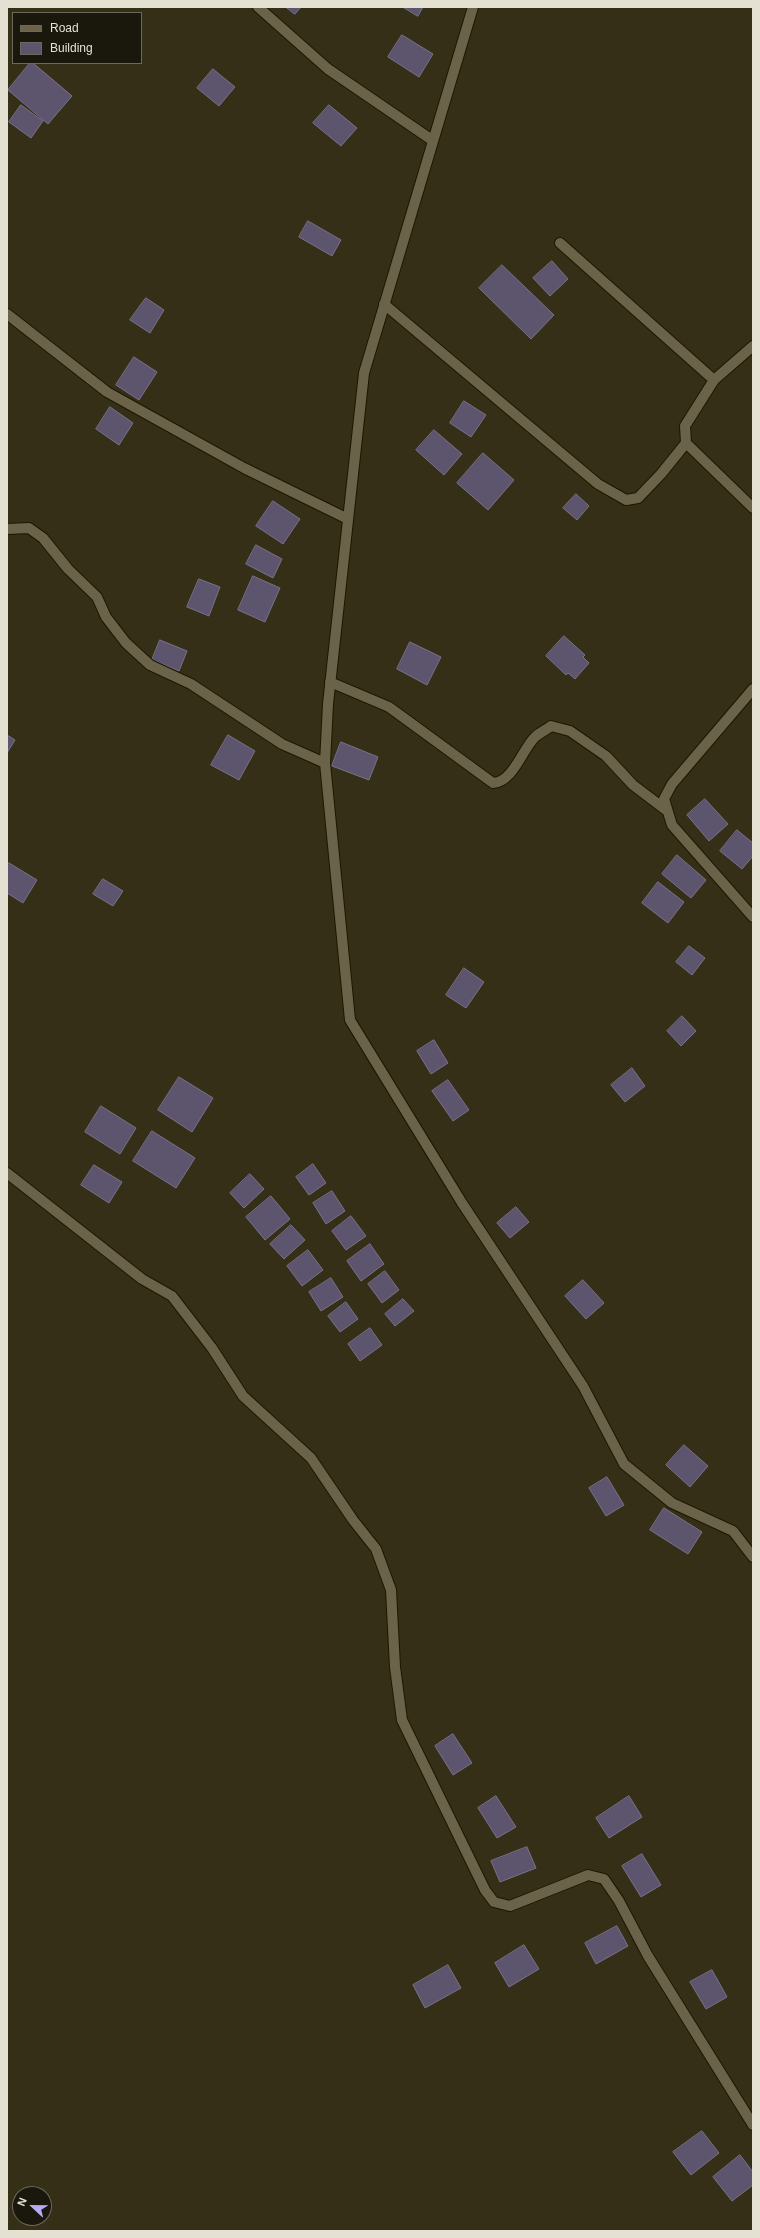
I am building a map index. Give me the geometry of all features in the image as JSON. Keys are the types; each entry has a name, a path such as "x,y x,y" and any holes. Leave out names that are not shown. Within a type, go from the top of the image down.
{"street":[{"path":"258,7 328,69 432,140"},
{"path":"473,7 432,140 364,373 330,682 325,763 350,1020 462,1203 583,1386 624,1464 672,1503 733,1532 753,1557"},
{"path":"560,242 714,380"},
{"path":"384,304 598,484 626,500 638,498 662,474 686,443 685,426 714,380 753,346"},
{"path":"7,314 108,392 244,468 348,519"},
{"path":"686,443 753,508"},
{"path":"7,529 29,528 43,538 68,569 97,597 106,617 126,643 150,666 191,684 282,744 325,763"},
{"path":"330,682 389,707 493,783 500,782 507,776 535,737 551,726 570,731 606,756 633,785 666,810"},
{"path":"753,689 672,784 664,799 666,810 672,825 753,917"},
{"path":"7,1173 142,1280 172,1296 212,1348 243,1396 311,1458 353,1520 376,1549 390,1590 395,1667 402,1720 482,1883 494,1902 510,1906 588,1875 604,1879 619,1901 648,1956 753,2126"}],"building":[{"path":"286,7 301,7 295,14"},
{"path":"403,7 423,7 418,16"},
{"path":"402,35 433,54 419,77 388,57"},
{"path":"29,64 34,64 72,96 48,124 8,90"},
{"path":"213,69 235,87 219,106 197,88"},
{"path":"21,105 43,121 31,138 9,122"},
{"path":"329,105 357,128 341,146 313,123"},
{"path":"308,221 341,240 332,256 299,237"},
{"path":"552,261 568,279 550,296 533,278"},
{"path":"502,265 554,315 531,339 479,288"},
{"path":"146,298 164,310 150,333 130,320"},
{"path":"134,357 157,372 139,400 116,385"},
{"path":"464,401 486,415 471,437 450,423"},
{"path":"110,407 133,423 119,445 96,429"},
{"path":"434,430 462,454 444,475 416,450"},
{"path":"483,453 514,480 488,510 457,483"},
{"path":"576,494 589,506 577,520 563,508"},
{"path":"273,501 300,519 283,544 256,526"},
{"path":"256,545 282,559 273,578 246,564"},
{"path":"253,576 280,588 265,622 238,610"},
{"path":"199,579 220,587 209,616 187,607"},
{"path":"564,636 585,655 583,657 589,663 575,679 568,673 566,675 546,656"},
{"path":"160,640 187,651 179,671 152,660"},
{"path":"410,642 441,657 427,685 397,669"},
{"path":"7,735 15,740 7,753"},
{"path":"228,735 255,751 239,780 211,765"},
{"path":"341,742 378,757 369,780 332,766"},
{"path":"705,799 728,824 709,841 687,815"},
{"path":"737,830 753,843 753,856 742,869 720,851"},
{"path":"677,855 706,880 691,898 662,874"},
{"path":"9,863 37,880 23,903 7,893 7,866"},
{"path":"103,879 123,891 113,906 93,894"},
{"path":"658,882 684,902 668,923 642,903"},
{"path":"689,946 705,958 692,975 676,962"},
{"path":"464,968 484,982 466,1008 446,995"},
{"path":"682,1016 696,1031 681,1046 667,1031"},
{"path":"434,1040 448,1063 431,1074 417,1051"},
{"path":"632,1068 645,1086 625,1102 611,1085"},
{"path":"179,1077 213,1098 192,1132 158,1110"},
{"path":"448,1080 469,1110 453,1121 432,1091"},
{"path":"101,1106 136,1128 120,1154 85,1132"},
{"path":"152,1131 195,1158 176,1188 133,1161"},
{"path":"313,1164 326,1183 309,1195 296,1177"},
{"path":"94,1165 122,1182 109,1203 81,1185"},
{"path":"250,1174 264,1189 244,1208 230,1193"},
{"path":"332,1191 345,1211 326,1224 313,1203"},
{"path":"271,1196 290,1219 265,1240 246,1217"},
{"path":"516,1207 529,1222 510,1238 497,1223"},
{"path":"351,1216 366,1236 346,1250 332,1231"},
{"path":"291,1225 305,1240 284,1259 270,1244"},
{"path":"370,1244 384,1264 361,1281 347,1261"},
{"path":"308,1250 323,1270 302,1286 287,1266"},
{"path":"385,1271 399,1290 382,1303 368,1284"},
{"path":"331,1278 343,1297 321,1311 309,1292"},
{"path":"583,1280 604,1303 586,1319 565,1296"},
{"path":"403,1299 414,1311 395,1326 385,1314"},
{"path":"346,1302 358,1319 340,1332 328,1316"},
{"path":"370,1328 382,1345 360,1361 348,1344"},
{"path":"684,1445 708,1466 690,1487 666,1465"},
{"path":"607,1477 624,1505 606,1516 589,1488"},
{"path":"664,1508 702,1532 688,1554 650,1530"},
{"path":"453,1734 472,1763 453,1775 435,1746"},
{"path":"496,1796 516,1827 497,1838 478,1808"},
{"path":"629,1796 642,1817 609,1838 596,1818"},
{"path":"527,1847 536,1868 500,1882 491,1861"},
{"path":"642,1854 661,1885 641,1897 622,1866"},
{"path":"617,1926 628,1946 596,1964 585,1943"},
{"path":"524,1945 539,1969 509,1987 495,1963"},
{"path":"448,1965 461,1988 425,2008 413,1985"},
{"path":"712,1970 727,1997 706,2009 690,1982"},
{"path":"702,2131 719,2153 691,2175 673,2152"},
{"path":"740,2155 753,2172 753,2185 732,2201 713,2177"}]}
